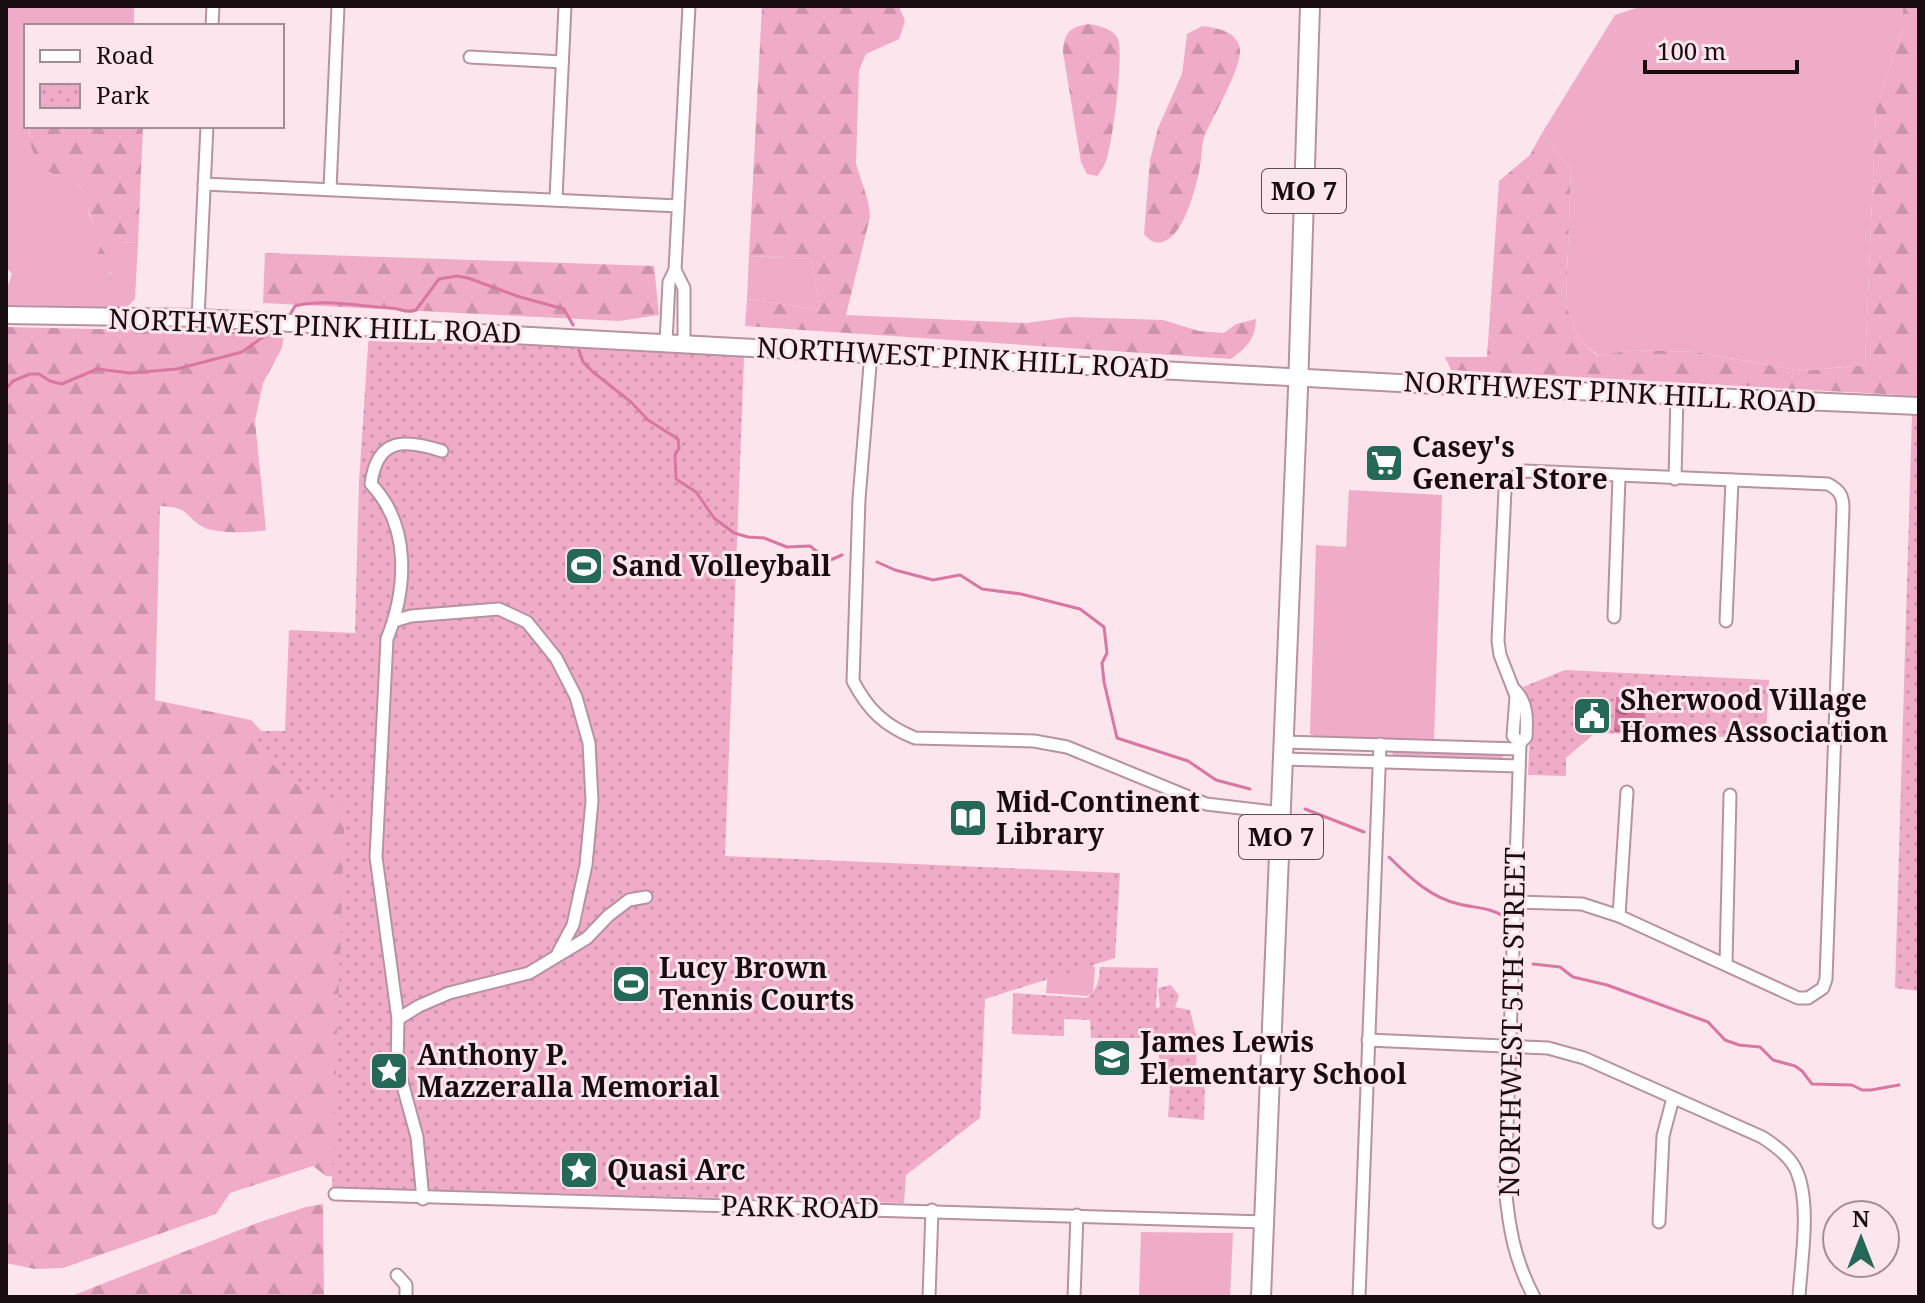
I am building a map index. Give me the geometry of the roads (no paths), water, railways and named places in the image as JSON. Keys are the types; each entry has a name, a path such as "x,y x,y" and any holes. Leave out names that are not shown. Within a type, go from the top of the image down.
{"main road":[{"name":"MO 7","path":"1261,1297 1282,813 1310,6"},
{"name":"NORTHWEST PINK HILL ROAD","path":"6,315 198,318 1436,385 1919,406"}],"street":[{"path":"330,189 338,6"},
{"path":"556,198 565,6"},
{"path":"666,342 669,282 675,270 689,6"},
{"path":"470,57 562,62"},
{"path":"198,318 207,128"},
{"path":"204,184 678,206"},
{"path":"675,270 684,288 684,343"},
{"path":"871,353 859,499 853,681 864,702 879,719 915,738 1034,741 1067,747 1206,804 1282,813"},
{"path":"1675,479 1677,394"},
{"path":"423,1199 417,1137 397,1064 398,1019 376,857 387,639 394,621 402,562 401,535 393,512 371,484 373,468 381,453 398,443 419,444 442,451"},
{"name":"NORTHWEST 5TH STREET","path":"1534,1297 1521,1273 1509,1231 1505,1186 1519,766 1520,746 1526,737 1527,715 1523,698 1515,690 1500,655 1498,641 1505,490 1509,480 1525,471 1619,477"},
{"path":"1515,902 1582,904 1619,916 1798,998 1808,998 1823,988 1826,979 1843,508 1838,489 1828,484 1619,477 1614,617"},
{"path":"1726,621 1732,480"},
{"path":"394,621 411,616 499,609 527,622 556,658 576,697 589,743 592,801 586,865 573,925 558,953"},
{"path":"1359,1297 1380,744"},
{"path":"1284,751 1380,744 1520,746"},
{"path":"1284,751 1380,761 1519,766"},
{"path":"1619,916 1627,792"},
{"path":"1726,963 1730,795"},
{"path":"398,1019 449,993 529,973 587,938 629,900 646,897"},
{"path":"1368,1040 1548,1048 1584,1058 1762,1137 1780,1149 1796,1169 1804,1194 1799,1297"},
{"path":"1659,1222 1663,1136 1673,1098"},
{"name":"PARK ROAD","path":"335,1194 1264,1222"},
{"path":"929,1297 932,1210"},
{"path":"1074,1297 1077,1215"},
{"path":"397,1275 406,1285 406,1297"}],"water":[{"path":"1616,697 1645,698 1644,733 1614,732"}],"waterway":[{"path":"291,313 295,306 319,303 412,311 416,310 439,279 457,276 564,309 573,325"},
{"path":"6,389 13,381 30,374 39,374 62,384 97,369 130,373 177,369 242,352 276,328"},
{"path":"579,350 583,362 593,372 648,420 678,439 676,479 696,492 714,518 734,533 764,538 787,547 810,546 828,561 842,555"},
{"path":"877,562 933,580 960,575 982,589 1021,594 1080,609 1104,627 1107,653 1102,663 1104,682 1117,738 1188,761 1216,780 1250,789"},
{"path":"1305,809 1364,832"},
{"path":"1389,857 1439,897 1503,916"},
{"path":"1533,964 1560,967 1573,977 1607,985 1708,1022 1725,1040 1760,1047 1773,1060 1795,1066 1812,1084 1852,1085 1862,1090 1899,1085"}],"place":[{"name":"Casey's General Store","path":"1384,463"},
{"name":"Sand Volleyball","path":"584,566"},
{"name":"Sherwood Village Homes Association","path":"1592,716"},
{"name":"Mid-Continent Library","path":"968,818"},
{"name":"Lucy Brown Tennis Courts","path":"631,984"},
{"name":"James Lewis Elementary School","path":"1112,1058"},
{"name":"Anthony P. Mazzeralla Memorial","path":"389,1071"},
{"name":"Quasi Arc","path":"579,1170"}]}
